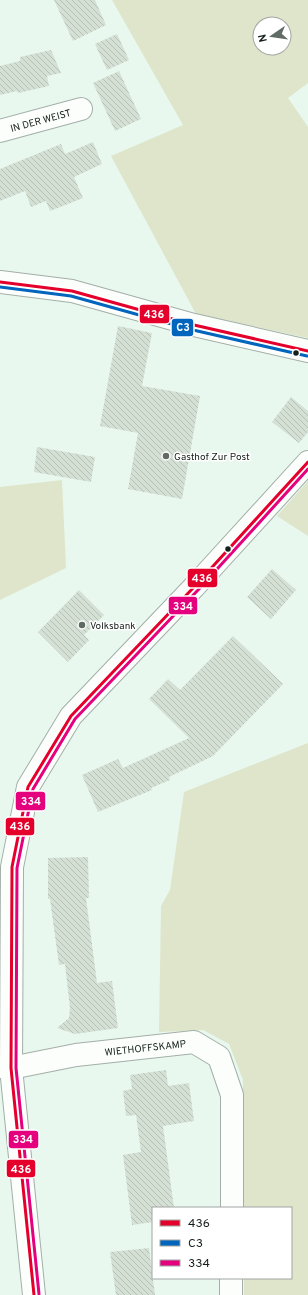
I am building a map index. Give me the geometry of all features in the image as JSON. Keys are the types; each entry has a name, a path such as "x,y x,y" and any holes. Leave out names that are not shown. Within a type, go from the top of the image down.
{"main road":[{"name":"IN DER WEIST","path":"0,131 81,109"},
{"path":"0,282 72,291 176,321 308,351"},
{"path":"34,1295 5,1067 6,909 12,867 28,787 71,716 194,587 308,462"},
{"name":"WIETHOFFSKAMP","path":"5,1067 76,1055 194,1042 219,1057 232,1095 232,1207"},
{"path":"231,1279 231,1295"}],"green space":[{"path":"112,0 308,0 308,83 288,98 308,127 308,338 196,314 111,156 183,125"},
{"path":"62,480 66,568 0,600 0,487"},
{"path":"308,481 308,536 277,516"},
{"path":"308,743 308,1295 244,1295 244,1279 292,1279 292,1207 244,1207 243,1080 229,1044 203,1030 159,1032 161,906 170,890 184,792"}],"building":[{"path":"54,0 95,0 106,25 73,41"},
{"path":"117,34 129,60 107,70 95,44"},
{"path":"51,50 61,73 47,76 49,86 18,93 17,91 0,95 0,66 20,61 20,57"},
{"path":"119,71 141,119 115,131 93,83"},
{"path":"93,142 102,164 74,177 83,198 50,211 46,201 31,207 25,191 0,201 0,169 61,144 65,154"},
{"path":"118,326 152,333 142,386 200,396 182,499 128,489 138,433 100,426"},
{"path":"291,397 308,411 308,432 299,443 272,422"},
{"path":"37,447 95,457 91,482 34,472"},
{"path":"272,569 296,590 271,619 247,597"},
{"path":"79,590 104,615 84,635 89,640 68,662 38,632"},
{"path":"233,636 283,684 213,756 169,777 170,780 151,788 152,790 98,812 82,775 118,759 123,768 189,738 149,699 168,679 180,690"},
{"path":"88,857 89,898 86,898 97,983 112,981 118,1028 75,1034 57,1028 69,1018 70,1008 65,964 59,965 50,899 48,899 48,858"},
{"path":"166,1070 168,1086 189,1083 194,1121 163,1126 174,1207 152,1207 152,1222 132,1225 123,1155 141,1152 136,1115 126,1116 123,1091 132,1089 130,1075"},
{"path":"149,1248 155,1295 116,1295 110,1252"}],"transit line":[{"name":"436","path":"0,282 72,291 194,325 308,351"},
{"name":"C3","path":"0,287 71,296 193,330 307,356"},
{"name":"436","path":"34,1295 11,1068 12,867 28,787 71,716 194,587 308,462"},
{"name":"334","path":"39,1294 16,1068 17,868 33,789 75,719 198,590 308,469"}],"place":[{"name":"Gasthof Zur Post","path":"166,456"},
{"name":"Volksbank","path":"82,625"}]}
